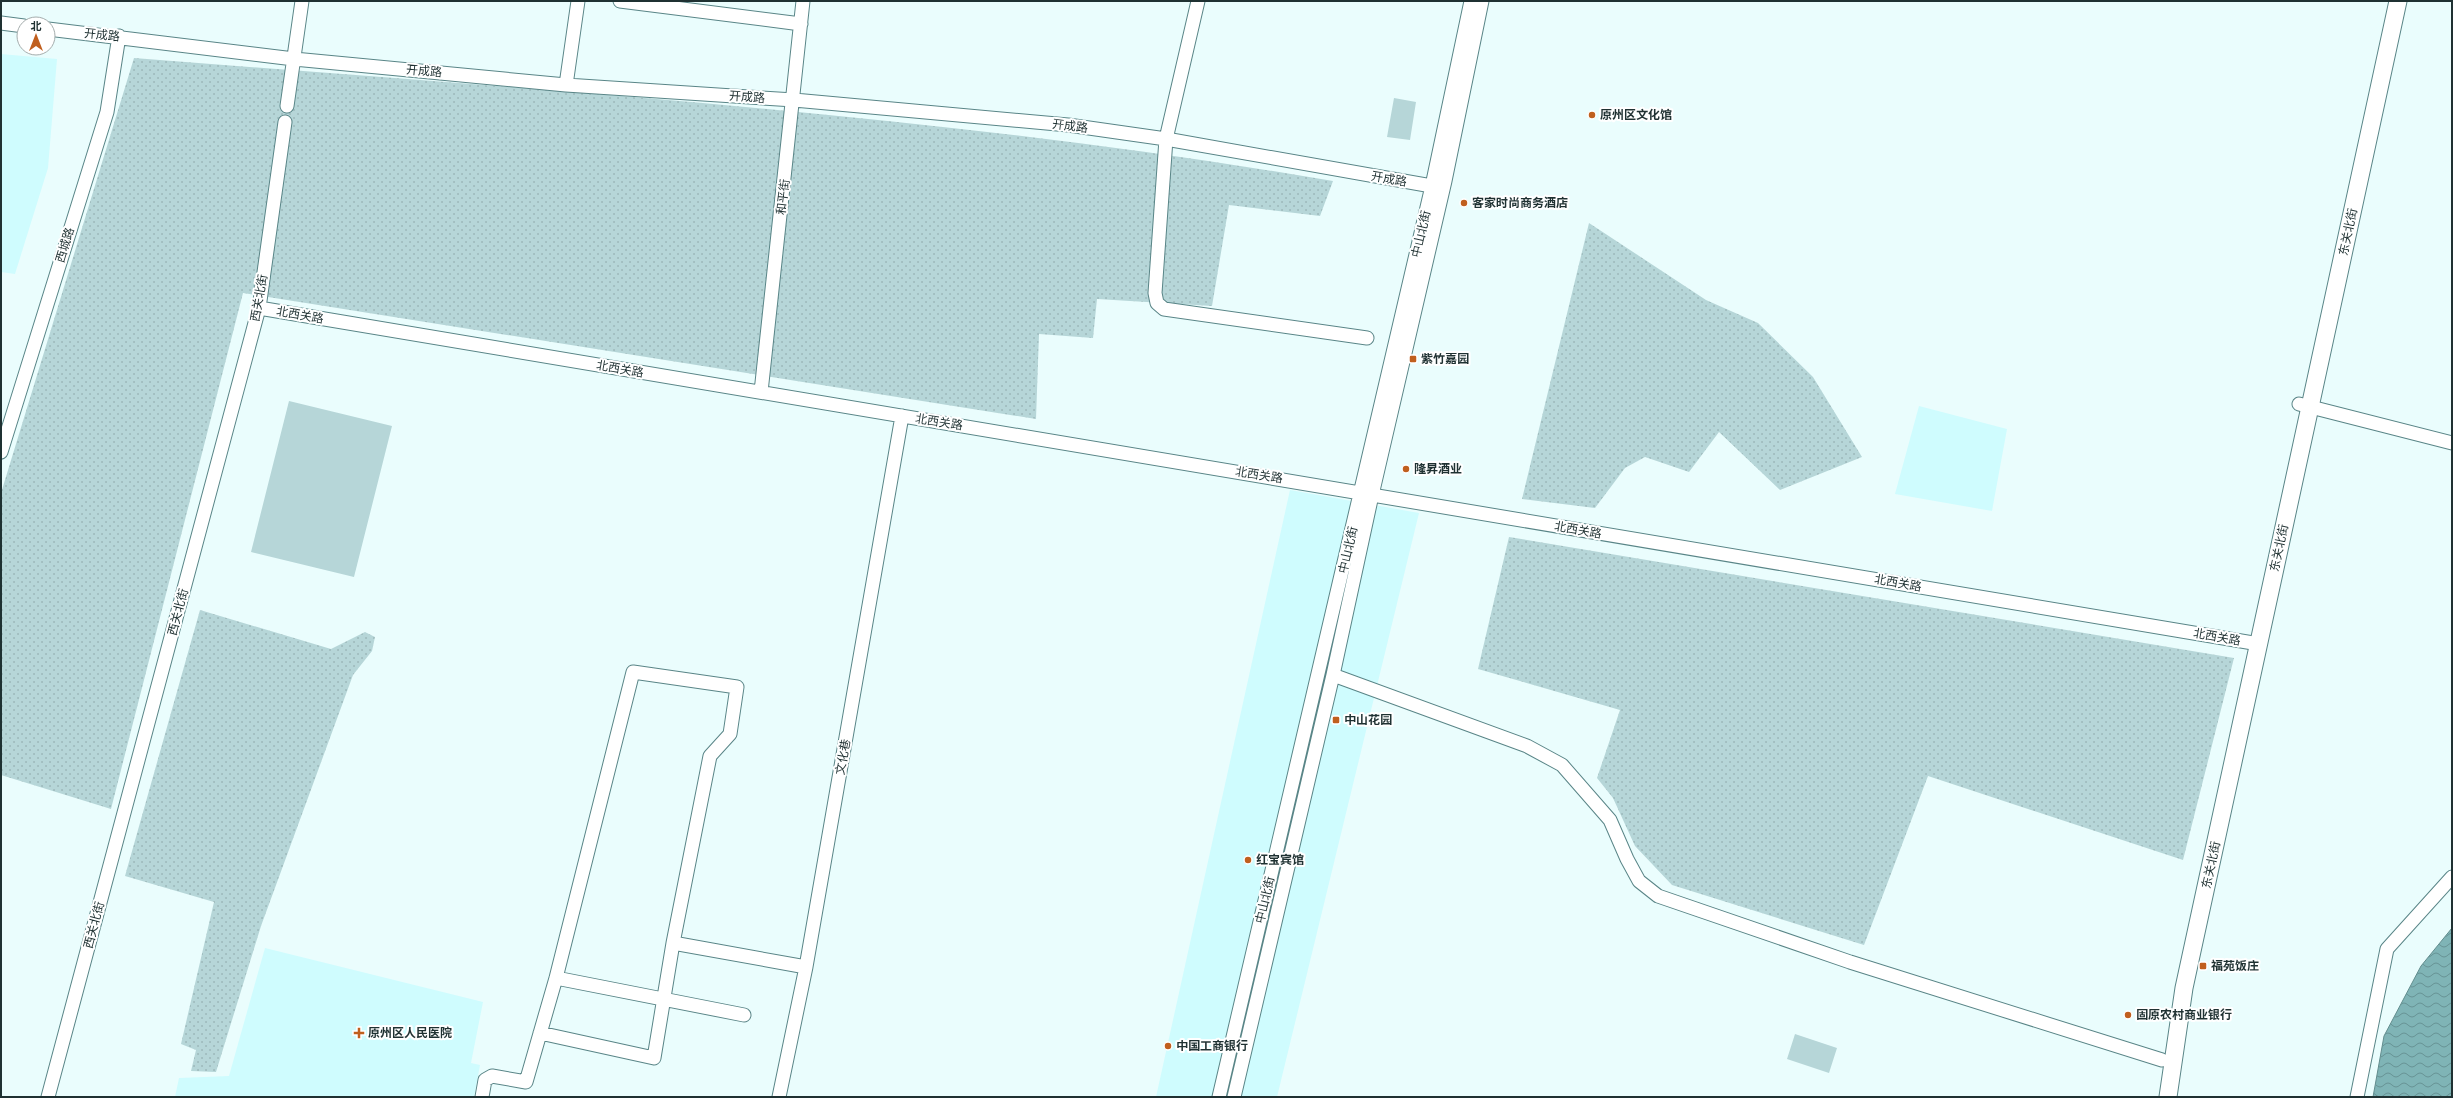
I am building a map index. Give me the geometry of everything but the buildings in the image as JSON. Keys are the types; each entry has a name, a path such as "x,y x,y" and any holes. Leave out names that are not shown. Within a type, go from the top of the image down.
{"main road":[{"name":"东关北街","path":"2305,406 2387,1"},
{"name":"东关北街","path":"2156,1097 2173,986 2253,643 2305,406 2398,1"},
{"name":"东关北街","path":"2168,1097 2184,988 2253,643"}],"street":[{"path":"288,106 302,1"},
{"path":"566,84 578,1"},
{"path":"620,1 801,24"},
{"name":"和平街","path":"761,392 794,100 803,1"},
{"path":"1198,1 1166,139 1155,293 1157,304 1164,309 1367,338"},
{"name":"中山北街","path":"1437,187 1471,1"},
{"name":"中山北街","path":"1219,1097 1366,494 1437,187 1482,1"},
{"path":"1,23 16,25"},
{"name":"开成路","path":"56,29 294,59 566,84 794,100 1068,125 1166,139 1437,187"},
{"name":"西城路","path":"1,452 107,112 119,36"},
{"name":"西关北街","path":"48,1097 259,308 285,122"},
{"name":"北西关路","path":"259,308 2253,643"},
{"path":"2305,406 2452,443"},
{"name":"文化巷","path":"778,1097 806,967 902,416"},
{"name":"中山北街","path":"1234,1097 1333,675 1366,494"},
{"path":"482,1097 485,1080 492,1076 526,1082 540,1033 556,978 633,672 737,687 730,734 710,756 673,943 654,1058 540,1033"},
{"path":"1333,675 1527,746 1562,765 1586,789 1610,820 1627,859 1640,881 1658,896 1850,962 2162,1060"},
{"path":"2357,1097 2387,949 2452,877"},
{"path":"673,943 806,967"},
{"path":"556,978 744,1015"}],"shaded area":[{"path":"1,54 57,59 48,168 15,274 1,272"},
{"path":"134,58 585,93 885,121 1035,138 1184,158 1333,181 1320,216 1229,205 1212,306 1097,299 1093,338 1039,334 1036,419 243,293 111,809 1,775 1,493"},
{"path":"1394,98 1416,102 1410,140 1387,137"},
{"path":"1589,223 1706,300 1758,323 1813,377 1862,457 1780,490 1719,432 1689,472 1645,457 1625,468 1595,508 1522,499"},
{"path":"289,401 392,426 354,577 251,552"},
{"path":"1919,406 2007,429 1992,511 1895,494"},
{"path":"1290,490 1419,513 1277,1097 1156,1097"},
{"path":"1509,537 2234,658 2183,860 1928,776 1864,945 1672,885 1635,846 1613,798 1597,778 1620,710 1478,669"},
{"path":"200,610 331,649 365,632 375,637 372,651 353,675 261,926 216,1072 191,1071 196,1050 181,1044 214,902 125,876"},
{"name":"原州区人民医院","path":"265,948 483,1002 471,1063 480,1065 474,1097 175,1097 179,1078 229,1076"},
{"path":"1795,1034 1837,1048 1829,1073 1787,1059"}],"water":[{"path":"2452,928 2452,1097 2373,1097 2384,1036 2421,966"}],"place":[{"name":"原州区文化馆","path":"1592,115"},
{"name":"客家时尚商务酒店","path":"1464,203"},
{"name":"紫竹嘉园","path":"1413,359"},
{"name":"隆昇酒业","path":"1406,469"},
{"name":"中山花园","path":"1336,720"},
{"name":"红宝宾馆","path":"1248,860"},
{"name":"福苑饭庄","path":"2203,966"},
{"name":"固原农村商业银行","path":"2128,1015"},
{"name":"原州区人民医院","path":"359,1033"},
{"name":"中国工商银行","path":"1168,1046"}]}
